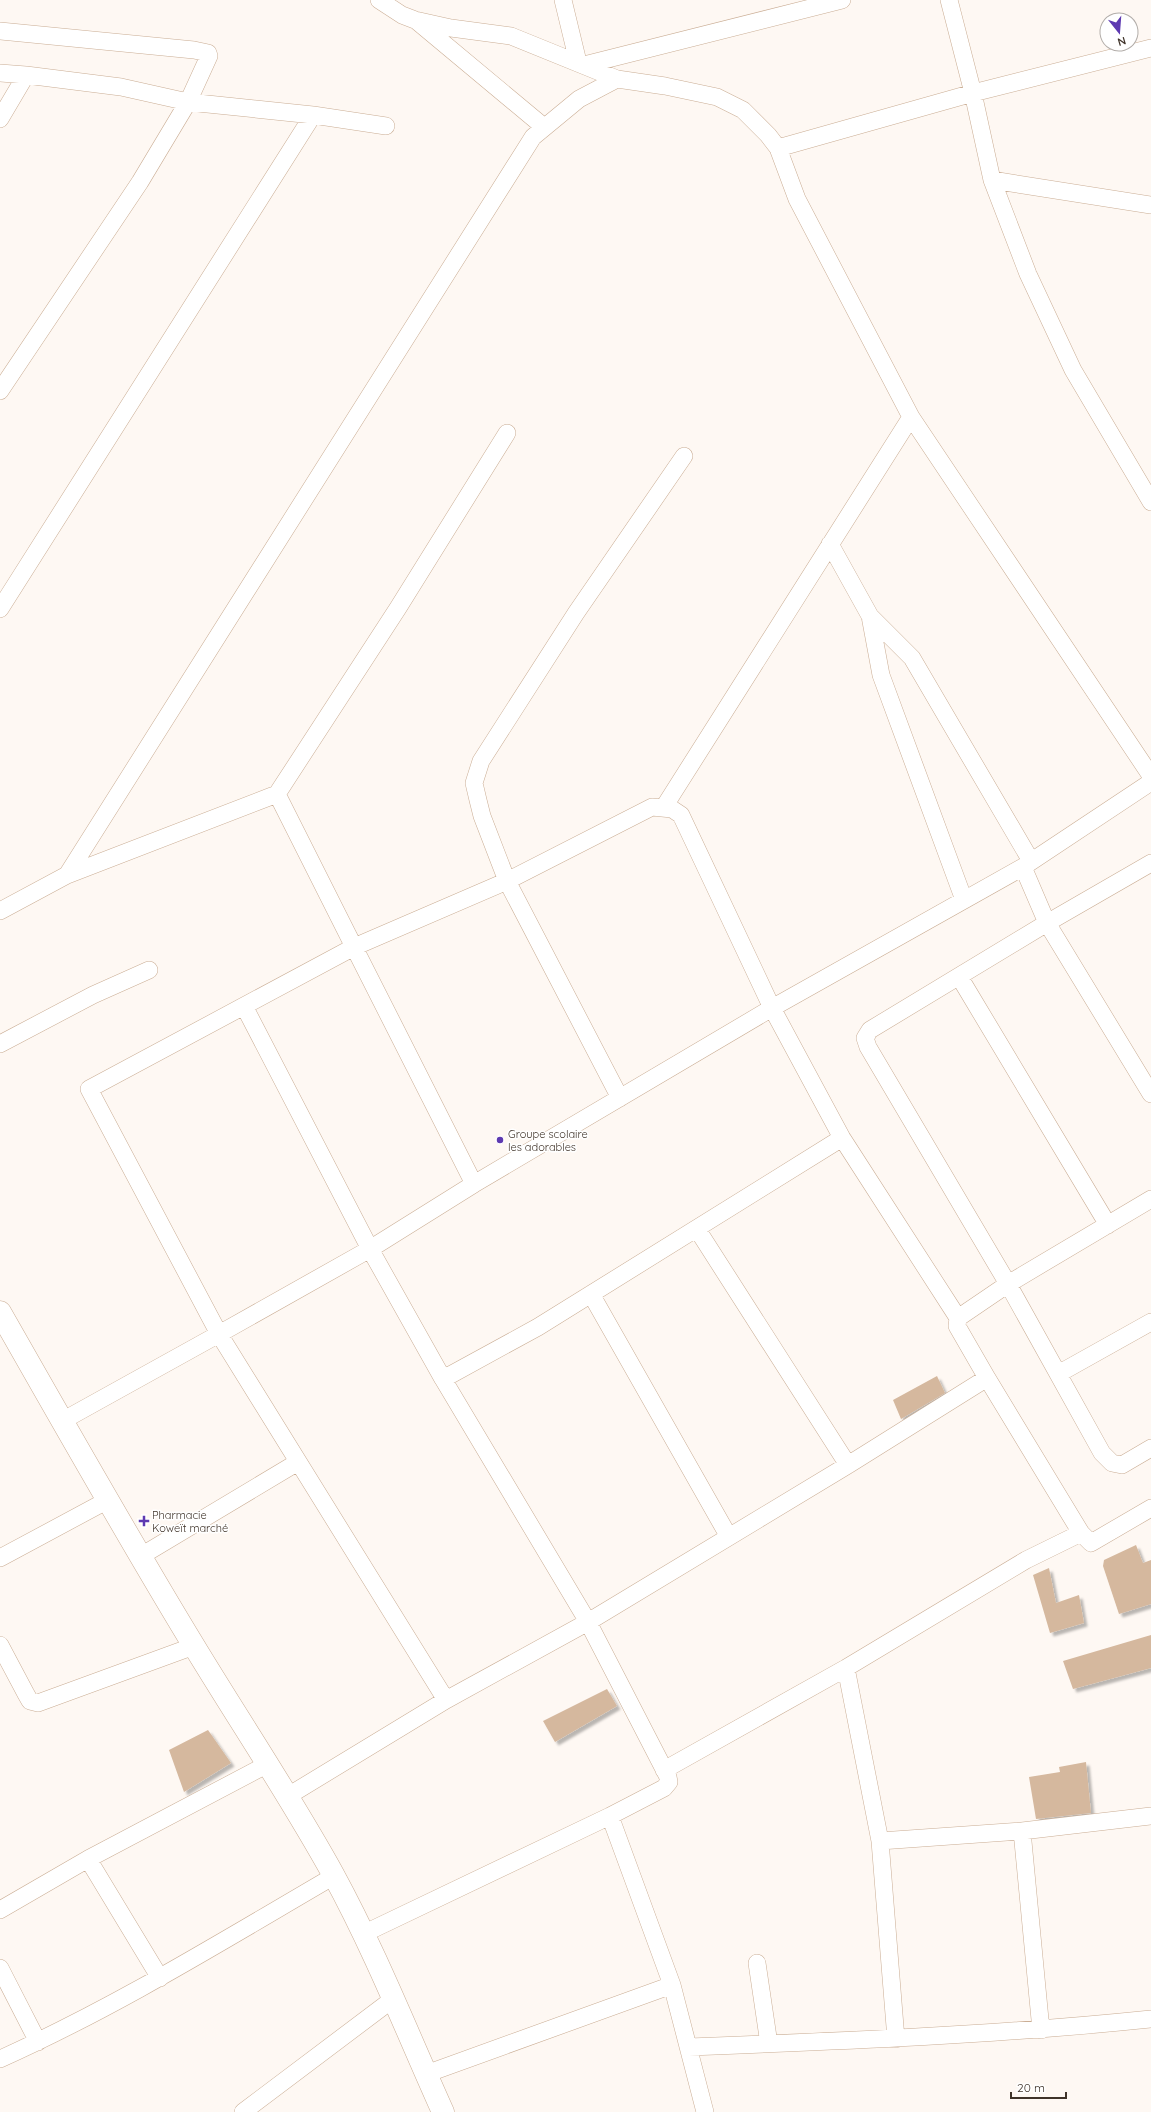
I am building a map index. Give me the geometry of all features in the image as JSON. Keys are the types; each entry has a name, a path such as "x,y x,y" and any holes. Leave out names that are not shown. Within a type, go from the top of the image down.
{"street":[{"path":"379,0 402,15 415,20 451,28 511,36 618,79 665,86 717,97 743,110 768,135 778,148 797,199 911,418 1151,776"},
{"path":"563,0 581,64"},
{"path":"581,64 842,0"},
{"path":"949,0 973,93 992,180 1028,274 1073,370 1151,502"},
{"path":"415,20 544,127"},
{"path":"0,31 203,51 208,53 209,56 188,102 140,182 0,392"},
{"path":"778,148 973,93 1151,48"},
{"path":"0,72 121,87 188,102 313,115 386,126"},
{"path":"0,119 26,75"},
{"path":"67,875 532,137 579,99 618,79"},
{"path":"0,609 313,115"},
{"path":"992,180 1151,205"},
{"path":"664,807 911,418"},
{"path":"0,911 67,875 277,794 398,608 506,433"},
{"path":"620,1098 507,881 482,816 474,783 481,761 576,613 684,456"},
{"path":"830,544 870,616 912,658 1027,864 1047,923 1151,1094"},
{"path":"870,616 880,675 964,900"},
{"path":"62,1421 370,1249 474,1184 772,1008 1027,864 1151,782"},
{"path":"277,794 474,1184"},
{"path":"446,1700 218,1334 89,1089 354,947 507,881 652,807 672,809 681,815 772,1008 842,1138 958,1318 957,1326 1081,1533 1092,1543 1151,1508"},
{"path":"1148,871 1047,923 960,978 870,1030 865,1038 868,1047 1008,1284 1102,1453 1112,1463 1122,1465 1151,1448"},
{"path":"0,1044 93,995 149,970"},
{"path":"960,978 1108,1225"},
{"path":"244,1006 370,1249 443,1379 588,1622 669,1782 664,1788 610,1816 362,1934"},
{"path":"443,1379 538,1327 842,1138"},
{"path":"958,1318 1008,1284 1151,1199"},
{"path":"696,1229 848,1465"},
{"path":"591,1294 729,1537"},
{"path":"0,1312 194,1646 288,1796 334,1876 393,1999 443,2112"},
{"path":"1058,1374 1151,1322"},
{"path":"288,1796 446,1700 588,1622 848,1465 987,1378"},
{"path":"141,1556 298,1462"},
{"path":"0,1558 108,1500"},
{"path":"664,1770 846,1668 1026,1560 1081,1533"},
{"path":"0,1645 30,1701 38,1703 194,1646"},
{"path":"846,1668 880,1841 896,2039"},
{"path":"0,1910 88,1859 268,1764"},
{"path":"610,1816 672,1985 705,2112"},
{"path":"880,1841 1022,1831 1151,1816"},
{"path":"1022,1831 1041,2030"},
{"path":"88,1859 160,1978"},
{"path":"0,2059 38,2042 160,1978 334,1876"},
{"path":"758,1963 769,2044"},
{"path":"0,1968 38,2042"},
{"path":"426,2074 672,1985"},
{"path":"242,2112 393,1999"},
{"path":"689,2047 896,2039 1041,2030 1151,2019"}],"building":[{"path":"937,1376 945,1393 901,1419 893,1400"},
{"path":"1136,1545 1143,1563 1151,1560 1151,1604 1119,1614 1103,1566 1104,1560"},
{"path":"1049,1568 1056,1603 1079,1595 1084,1623 1050,1633 1033,1575"},
{"path":"1151,1635 1151,1668 1073,1689 1063,1661"},
{"path":"607,1689 617,1706 555,1742 543,1721"},
{"path":"208,1730 231,1763 184,1792 169,1750"},
{"path":"1086,1762 1091,1813 1036,1819 1029,1777 1060,1772 1059,1767"}],"place":[{"name":"Groupe scolaire les adorables","path":"500,1140"},
{"name":"Pharmacie Koweït marché","path":"144,1521"}]}
